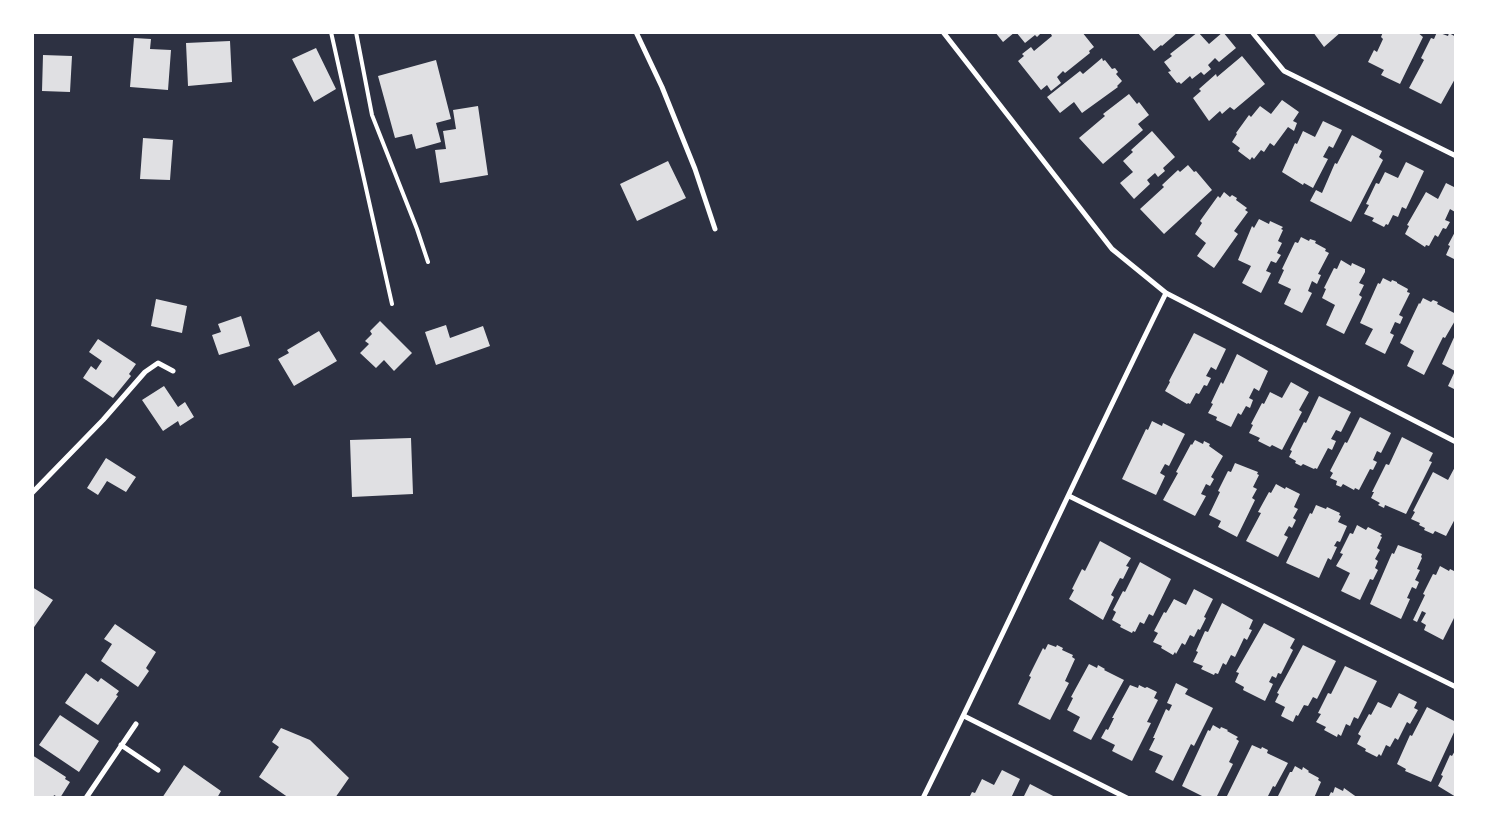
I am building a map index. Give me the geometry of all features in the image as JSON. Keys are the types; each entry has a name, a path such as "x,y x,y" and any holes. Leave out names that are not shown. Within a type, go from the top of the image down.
{"street":[{"path":"636,32 662,87 695,169 715,229"},
{"path":"943,32 1112,249 1166,293 1456,442"},
{"path":"1252,32 1284,71 1456,156"},
{"path":"923,798 1166,293"},
{"path":"32,493 104,420 145,372 158,363 173,371"},
{"path":"1069,496 1456,687"},
{"path":"964,716 1127,798"},
{"path":"86,798 136,724"},
{"path":"121,745 158,770"}],"lane":[{"path":"331,32 392,304"},
{"path":"356,32 372,115 428,262"}],"building":[{"path":"995,32 1015,32 1003,42"},
{"path":"1016,32 1042,32 1025,43"},
{"path":"1050,32 1082,32 1094,47 1089,51 1090,53 1057,77 1061,83 1051,91 1047,85 1041,90 1018,61 1024,56 1022,54 1031,47 1034,51 1052,36"},
{"path":"1137,32 1178,32 1154,51"},
{"path":"1198,32 1209,44 1223,32 1236,48 1219,62 1215,58 1208,65 1211,69 1204,75 1201,72 1192,79 1190,76 1181,84 1177,83 1168,72 1171,71 1164,62 1172,56 1170,54"},
{"path":"1313,32 1341,32 1324,47"},
{"path":"1383,32 1417,32 1423,37 1400,84 1381,75 1384,70 1368,62 1374,50 1377,52 1383,39 1381,37"},
{"path":"1437,32 1448,36 1449,33 1456,37 1456,77 1441,104 1409,88 1424,60 1421,58 1431,38 1434,39"},
{"path":"134,38 151,39 150,49 171,50 168,90 130,87"},
{"path":"230,41 232,82 188,86 186,43"},
{"path":"316,48 336,89 314,102 292,59"},
{"path":"43,55 72,56 70,92 42,91"},
{"path":"1242,56 1265,84 1234,110 1230,107 1222,114 1220,111 1209,121 1193,98 1201,91 1199,89 1216,74 1217,77"},
{"path":"1102,58 1112,69 1115,68 1118,72 1116,74 1122,81 1118,87 1082,113 1074,102 1060,113 1047,97 1080,71 1083,74"},
{"path":"436,60 451,119 436,123 441,142 416,149 412,134 395,138 378,76"},
{"path":"1129,94 1137,104 1139,102 1149,115 1138,124 1143,130 1103,164 1079,138 1105,116 1103,114"},
{"path":"1282,100 1299,112 1293,121 1297,123 1294,131 1288,127 1274,146 1270,143 1264,152 1261,150 1254,159 1252,157 1250,160 1238,151 1240,148 1232,142 1236,133 1249,115 1251,117 1260,106 1271,114"},
{"path":"478,106 488,175 440,183 435,150 446,149 443,131 456,129 453,110"},
{"path":"1323,121 1342,130 1333,148 1329,146 1323,157 1328,159 1313,188 1304,183 1303,185 1282,172 1295,143 1297,144 1303,131 1315,137"},
{"path":"1152,131 1175,157 1163,168 1165,171 1158,177 1155,173 1147,180 1150,184 1134,199 1120,183 1133,172 1123,161 1133,152 1131,150"},
{"path":"1352,135 1382,151 1379,157 1383,160 1351,222 1310,201 1316,190 1322,193 1335,163 1337,164"},
{"path":"143,138 173,140 170,180 140,179"},
{"path":"668,161 686,198 637,221 620,184"},
{"path":"1406,162 1424,171 1406,209 1402,207 1398,217 1393,215 1388,225 1386,224 1384,227 1372,221 1374,218 1364,214 1369,205 1366,204 1376,183 1379,184 1385,172 1398,178"},
{"path":"1188,165 1194,172 1196,171 1212,190 1164,234 1140,209 1164,187 1162,185 1178,170 1180,172"},
{"path":"1446,183 1456,188 1456,211 1450,209 1445,220 1450,222 1446,229 1443,228 1438,237 1435,235 1429,246 1426,245 1425,247 1405,234 1409,226 1407,225 1426,192 1438,199"},
{"path":"1224,192 1230,197 1232,195 1237,198 1236,200 1247,208 1245,210 1248,212 1234,231 1238,234 1214,268 1197,256 1206,243 1195,234 1202,223 1200,221 1218,196 1220,198"},
{"path":"1259,219 1269,224 1270,221 1283,227 1278,241 1282,243 1277,253 1281,255 1276,263 1271,261 1266,271 1271,273 1261,293 1242,283 1251,266 1238,260 1252,226 1254,228"},
{"path":"1456,230 1456,260 1446,255 1450,246 1448,245"},
{"path":"1301,237 1309,241 1310,239 1316,241 1315,243 1326,249 1325,251 1329,253 1318,274 1321,275 1317,284 1312,281 1308,291 1312,293 1302,313 1284,304 1291,289 1278,283 1284,270 1282,269 1295,242 1298,243"},
{"path":"1341,260 1351,266 1352,263 1365,269 1359,283 1364,285 1359,295 1362,297 1344,334 1326,325 1335,305 1322,298 1326,289 1324,288 1334,268 1337,269"},
{"path":"1383,278 1391,282 1392,280 1397,282 1408,289 1407,292 1410,293 1399,315 1403,317 1400,324 1395,322 1390,333 1394,335 1385,354 1365,344 1373,329 1360,323 1378,283 1380,284"},
{"path":"1423,298 1431,302 1433,300 1438,302 1437,304 1456,314 1456,319 1445,338 1443,337 1424,375 1407,366 1414,351 1400,343"},
{"path":"156,299 187,306 182,333 151,326"},
{"path":"241,316 250,346 219,355 212,335 221,332 218,324"},
{"path":"380,321 412,353 394,371 384,360 376,368 360,353 369,344 365,341 372,334 370,331"},
{"path":"446,325 450,338 483,326 490,346 436,365 425,332"},
{"path":"319,331 337,361 294,386 278,359 289,353 287,350"},
{"path":"1194,333 1226,349 1216,370 1211,367 1206,376 1211,378 1207,386 1204,385 1199,394 1196,393 1190,404 1187,404 1165,391"},
{"path":"1456,333 1456,390 1448,386 1455,371 1442,364"},
{"path":"98,339 136,364 129,374 131,376 113,398 83,378 91,366 96,370 102,361 89,352"},
{"path":"1237,354 1268,371 1259,391 1254,388 1249,398 1253,400 1250,408 1246,406 1241,415 1238,413 1231,427 1216,420 1217,417 1208,413 1221,382 1223,384"},
{"path":"1291,382 1309,392 1299,410 1302,412 1282,450 1258,441 1260,438 1249,433 1253,425 1251,424 1270,392 1282,398"},
{"path":"164,386 178,407 185,402 194,417 180,426 178,421 163,431 142,400"},
{"path":"1319,396 1351,412 1341,432 1336,430 1331,439 1336,441 1332,450 1328,448 1317,469 1314,469 1303,464 1301,466 1289,457 1292,451 1290,450"},
{"path":"1360,417 1391,433 1381,453 1377,451 1373,460 1377,462 1373,470 1370,469 1359,490 1355,488 1354,490 1343,484 1341,487 1336,485 1337,481 1330,478 1333,473 1330,471"},
{"path":"1152,421 1162,426 1163,423 1185,434 1169,466 1165,464 1160,473 1165,476 1156,495 1122,479 1146,429 1148,430"},
{"path":"1402,437 1433,453 1429,461 1432,462 1406,514 1385,505 1384,508 1378,505 1380,503 1371,498 1374,492 1372,492 1386,464 1389,465"},
{"path":"411,438 413,494 352,497 350,440"},
{"path":"1195,440 1203,444 1204,441 1210,444 1209,446 1223,456 1211,477 1214,479 1210,486 1206,484 1201,494 1206,496 1195,516 1163,500 1178,473 1176,472"},
{"path":"106,458 136,477 126,492 107,481 98,495 87,488"},
{"path":"1235,463 1258,472 1257,474 1259,475 1253,487 1257,489 1252,498 1255,500 1237,537 1218,527 1221,521 1209,515 1228,471 1231,472"},
{"path":"1456,465 1456,517 1446,536 1435,531 1433,534 1424,530 1425,528 1419,525 1420,523 1411,519 1415,512 1413,511 1433,472 1448,480"},
{"path":"1276,484 1300,494 1294,507 1298,509 1293,518 1296,520 1292,528 1289,526 1284,535 1288,537 1278,557 1246,541 1261,513 1258,512 1269,492 1271,493"},
{"path":"1316,505 1326,509 1327,507 1340,513 1339,515 1341,516 1338,522 1347,526 1340,542 1337,541 1334,546 1337,547 1331,560 1328,558 1319,578 1286,563 1310,513 1312,514"},
{"path":"1357,525 1366,530 1368,527 1382,534 1377,548 1380,550 1375,559 1378,561 1375,568 1378,570 1373,580 1370,579 1360,600 1341,591 1350,573 1336,566 1343,554 1340,553 1350,533 1353,534"},
{"path":"1100,541 1131,558 1126,566 1129,567 1123,579 1120,578 1111,595 1114,597 1103,620 1069,599 1082,569 1085,571"},
{"path":"1398,545 1422,554 1417,569 1420,570 1415,580 1419,582 1416,589 1412,587 1407,598 1410,599 1401,619 1370,604 1392,553 1394,554"},
{"path":"1140,562 1171,579 1153,616 1149,614 1144,624 1140,622 1135,632 1133,631 1132,633 1120,627 1121,625 1112,620 1116,612 1113,610 1123,591 1125,592"},
{"path":"1440,566 1449,571 1450,569 1456,572 1456,614 1443,640 1424,630 1426,625 1421,622 1426,613 1422,611 1417,622 1413,620 1433,574 1436,575"},
{"path":"32,587 53,600 32,630"},
{"path":"1194,589 1213,599 1200,630 1198,629 1194,637 1190,635 1185,645 1182,643 1176,654 1175,652 1173,655 1161,648 1162,646 1153,642 1158,633 1154,631 1164,612 1166,613 1174,599 1186,605"},
{"path":"1222,603 1253,620 1249,629 1252,630 1247,640 1244,638 1235,657 1231,655 1226,665 1223,663 1218,674 1215,673 1214,675 1201,669 1203,666 1193,662 1205,631 1208,632"},
{"path":"1264,623 1295,639 1290,648 1293,650 1281,674 1278,673 1276,678 1272,676 1269,682 1273,684 1265,701 1243,690 1244,687 1235,682 1239,673 1236,672"},
{"path":"115,624 156,652 146,668 149,671 138,687 101,661 112,644 104,639"},
{"path":"1048,644 1063,648 1062,650 1073,655 1072,657 1075,659 1065,681 1069,683 1050,720 1018,704 1043,648 1045,650"},
{"path":"1303,645 1336,661 1317,699 1313,697 1308,706 1304,705 1293,722 1281,716 1285,707 1275,702 1279,694 1277,693"},
{"path":"1089,664 1097,668 1098,665 1124,680 1091,740 1073,731 1080,717 1067,710 1073,698 1071,697"},
{"path":"1345,666 1377,681 1358,719 1354,717 1350,726 1346,724 1341,736 1338,734 1337,737 1324,730 1326,727 1316,722 1321,714 1318,713 1328,693 1331,694"},
{"path":"86,673 98,682 101,678 119,691 116,695 118,696 98,725 65,703"},
{"path":"1176,683 1188,689 1185,694 1213,708 1194,746 1191,744 1173,781 1155,772 1163,756 1149,750 1166,709 1169,711 1172,705 1167,703"},
{"path":"1130,685 1138,688 1139,685 1147,687 1157,692 1154,698 1158,700 1147,722 1151,723 1132,761 1112,751 1115,745 1101,738 1106,729 1108,730 1114,718 1112,718"},
{"path":"1399,693 1417,702 1414,708 1418,710 1410,724 1407,722 1398,740 1395,738 1390,747 1386,745 1381,756 1379,754 1377,757 1365,751 1366,749 1357,744 1361,736 1358,734 1378,702 1391,708"},
{"path":"1427,707 1456,722 1456,728 1431,782 1405,771 1406,769 1397,764 1410,735 1412,736"},
{"path":"60,715 99,741 79,772 39,745"},
{"path":"1213,725 1220,729 1221,727 1228,730 1238,737 1236,739 1239,741 1229,762 1233,764 1216,798 1206,798 1182,786 1208,730 1210,731"},
{"path":"281,728 310,740 349,778 335,798 289,798 259,777 279,747 272,742"},
{"path":"1252,745 1268,750 1267,753 1288,763 1267,798 1226,798"},
{"path":"1456,749 1456,797 1438,786 1450,755 1452,756"},
{"path":"32,755 66,777 65,779 70,782 60,798 54,795 53,798 32,798"},
{"path":"184,765 221,791 217,798 162,798"},
{"path":"1295,766 1302,770 1303,767 1319,778 1318,780 1321,782 1314,798 1277,798"},
{"path":"1002,770 1020,779 1011,798 969,798 972,792 975,793 982,779 994,785"},
{"path":"1030,784 1057,798 1023,798"},
{"path":"1335,787 1343,791 1344,788 1358,798 1328,798 1331,792 1333,793"}]}
